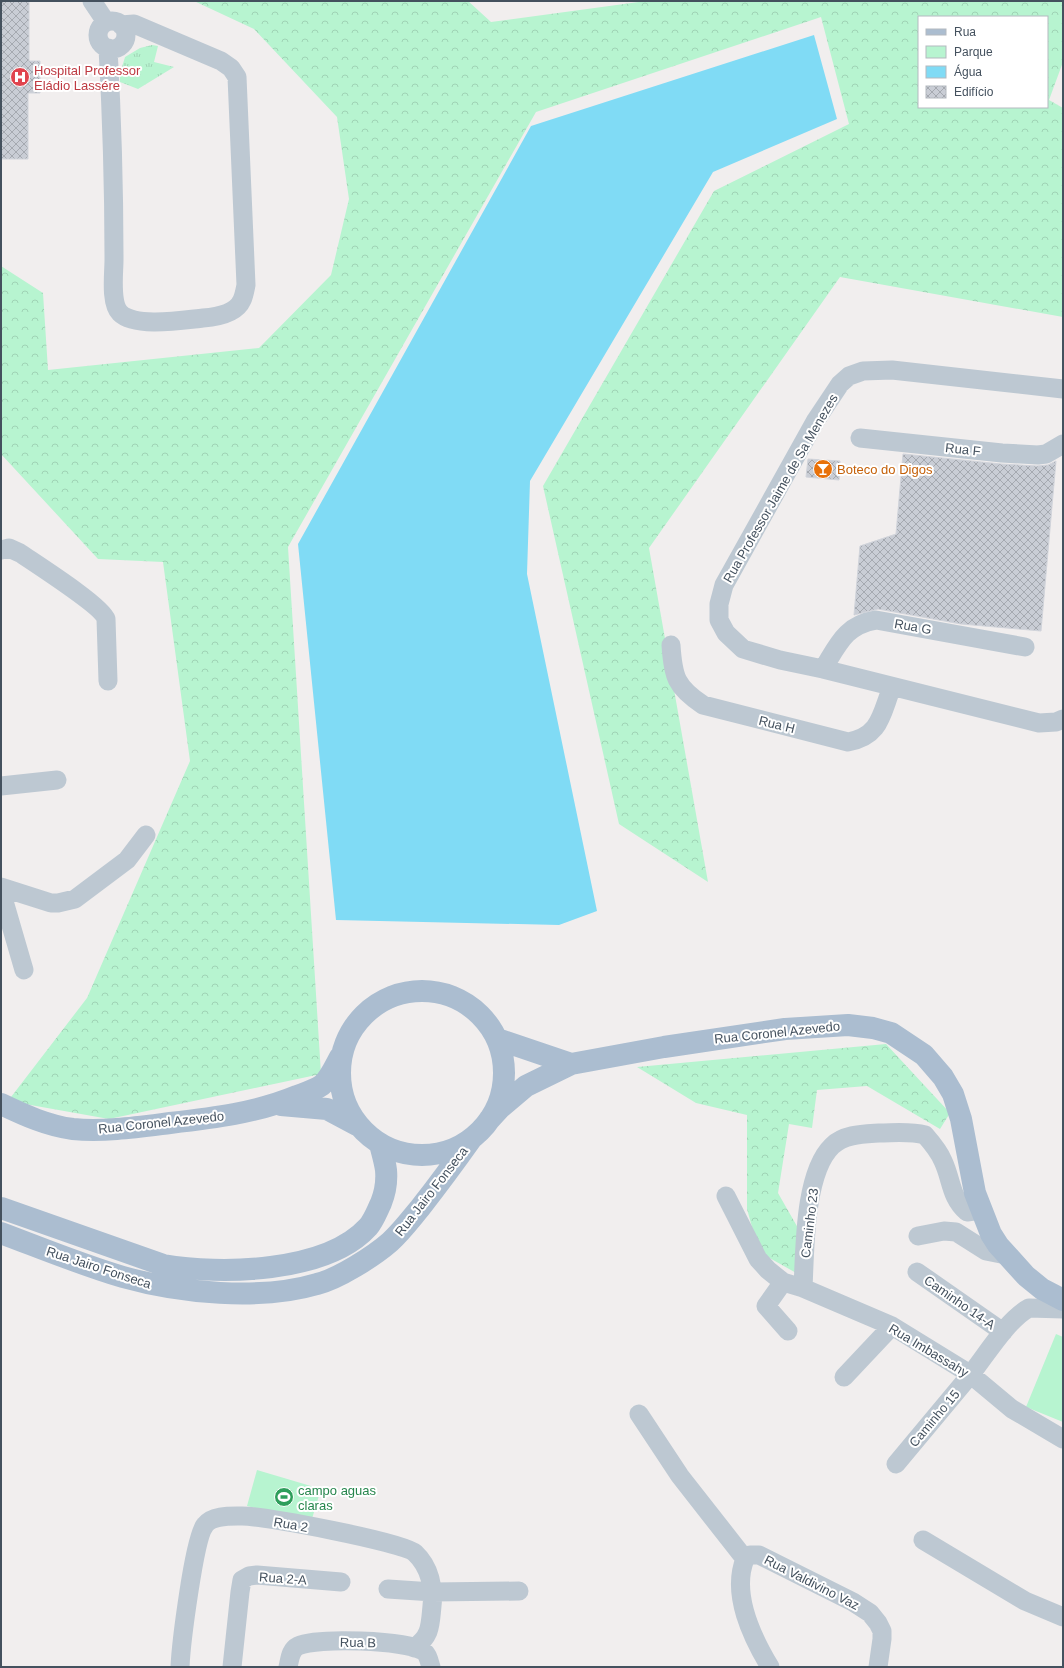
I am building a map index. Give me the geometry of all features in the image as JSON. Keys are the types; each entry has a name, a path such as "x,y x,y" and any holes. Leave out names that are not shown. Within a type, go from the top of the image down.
{"main road":[{"path":"276,1105 320,1086 329,1077 350,1033 363,1015 381,1001 403,993 425,991 448,995 468,1005 485,1020 497,1039 503,1060 504,1081 499,1101 489,1120"},
{"name":"Rua Coronel Azevedo","path":"571,1064 664,1047 785,1029 848,1024 873,1028 891,1033 924,1055 943,1077 953,1094 961,1119 975,1193 991,1234 1006,1255 1042,1289 1063,1300"},
{"path":"497,1039 571,1064"},
{"path":"341,1054 339,1079 345,1104 358,1126"},
{"path":"276,1105 327,1109 358,1126 380,1144 402,1153 427,1155 451,1150 472,1138 500,1108 526,1086 571,1064"},
{"name":"Rua Coronel Azevedo","path":"1,1104 21,1114 61,1127 74,1129 99,1129 185,1121 276,1105"},
{"name":"Rua Jairo Fonseca","path":"1,1233 104,1271 159,1286 236,1293 270,1292 318,1284 339,1275 389,1244 405,1227 442,1180 472,1138"},
{"name":"Rua Jairo Fonseca","path":"1,1208 163,1265 178,1268 241,1269 289,1264 313,1259 334,1251 347,1244 369,1226 376,1214 386,1184 386,1170 380,1144"}],"street":[{"path":"92,1 113,24 134,24 221,61 232,68 237,77 246,285 242,301 237,307 225,315 182,320 138,321 125,316 116,308 114,285 114,187 108,48 100,43 98,34 102,25 113,24"},
{"name":"Rua Professor Jaime de Sa Menezes","path":"1063,389 892,370 863,371 848,376 840,384 816,420 724,584 719,604 719,620 726,634 742,649 780,660 823,669 1039,722 1056,722 1063,719"},
{"name":"Rua F","path":"860,438 1002,453 1046,454 1063,444"},
{"path":"1,550 9,548 20,553 105,614 108,681"},
{"name":"Rua G","path":"823,669 846,633 859,624 876,620 1025,647"},
{"name":"Rua H","path":"671,645 672,663 677,679 687,694 704,705 848,742 860,740 870,734 878,724 892,687"},
{"path":"1,786 57,780"},
{"path":"24,970 1,892 51,903 75,899 127,860 146,835"},
{"name":"Caminho 23","path":"803,1288 808,1213 815,1178 820,1163 827,1152 833,1145 843,1139 866,1134 911,1133 925,1136 939,1152 944,1162 953,1194 960,1206 967,1212 981,1210"},
{"name":"Rua Imbassahy","path":"726,1196 761,1264 783,1282 803,1288 892,1326 970,1374 1012,1409 1063,1439"},
{"path":"918,1236 944,1231 956,1232 986,1251 1006,1255"},
{"name":"Caminho 14-A","path":"917,1272 1003,1332"},
{"path":"783,1282 766,1306 788,1331"},
{"name":"Caminho 15","path":"896,1464 1003,1332 1024,1311 1029,1308 1063,1309"},
{"path":"844,1377 892,1326"},
{"path":"639,1414 680,1476 745,1559 741,1574 743,1605 754,1640 770,1667"},
{"name":"Rua 2","path":"180,1667 197,1546 203,1527 206,1523 212,1520 233,1516 257,1518 332,1531 409,1549 420,1559 426,1568 433,1592 428,1634 423,1641 414,1648"},
{"path":"923,1540 1025,1601 1063,1617"},
{"name":"Rua Valdivino Vaz","path":"745,1559 750,1555 759,1555 863,1608 878,1623 882,1631 878,1667"},
{"name":"Rua 2-A","path":"232,1667 242,1580 249,1576 257,1575 341,1582"},
{"path":"388,1588 433,1592 519,1591"},
{"name":"Rua B","path":"288,1667 291,1653 294,1649 298,1646 315,1642 385,1643 414,1648 424,1651 429,1659 431,1667"}],"green space":[{"path":"194,1 468,1 491,22 646,1 1063,1 1063,62 1049,100 1063,108 1063,317 840,277 649,548 708,882 619,824 543,486 714,191 849,124 821,17 536,112 288,547 321,1074 109,1119 8,1101 87,998 190,761 163,562 98,559 1,454 1,266 43,293 48,370 259,348 331,275 349,199 337,117 254,29"},
{"path":"152,45 158,46 154,62 174,67 138,89 120,82 120,74 125,57 140,48"},
{"path":"886,1044 950,1113 940,1129 867,1086 817,1090 812,1128 789,1124 778,1193 798,1228 798,1274 759,1252 747,1209 747,1115 696,1103 637,1067"},
{"path":"1056,1334 1063,1337 1063,1422 1026,1407"},
{"name":"campo aguas claras","path":"257,1470 321,1489 311,1522 247,1506"}],"water":[{"path":"814,35 837,119 713,172 530,481 527,574 597,911 559,925 336,920 298,544 531,126"}],"building":[{"name":"Hospital Professor Eládio Lassére","path":"1,1 29,1 29,61 40,61 40,93 28,93 28,159 1,159"},
{"path":"903,454 1001,464 1037,466 1048,465 1056,461 1041,631 961,624 878,609 854,615 860,546 896,534"},
{"name":"Boteco do Digos","path":"808,459 840,461 839,480 806,477"}],"place":[{"name":"Hospital Professor Eládio Lassére","path":"20,77"},
{"name":"Boteco do Digos","path":"823,469"},
{"name":"campo aguas claras","path":"284,1497"}]}
